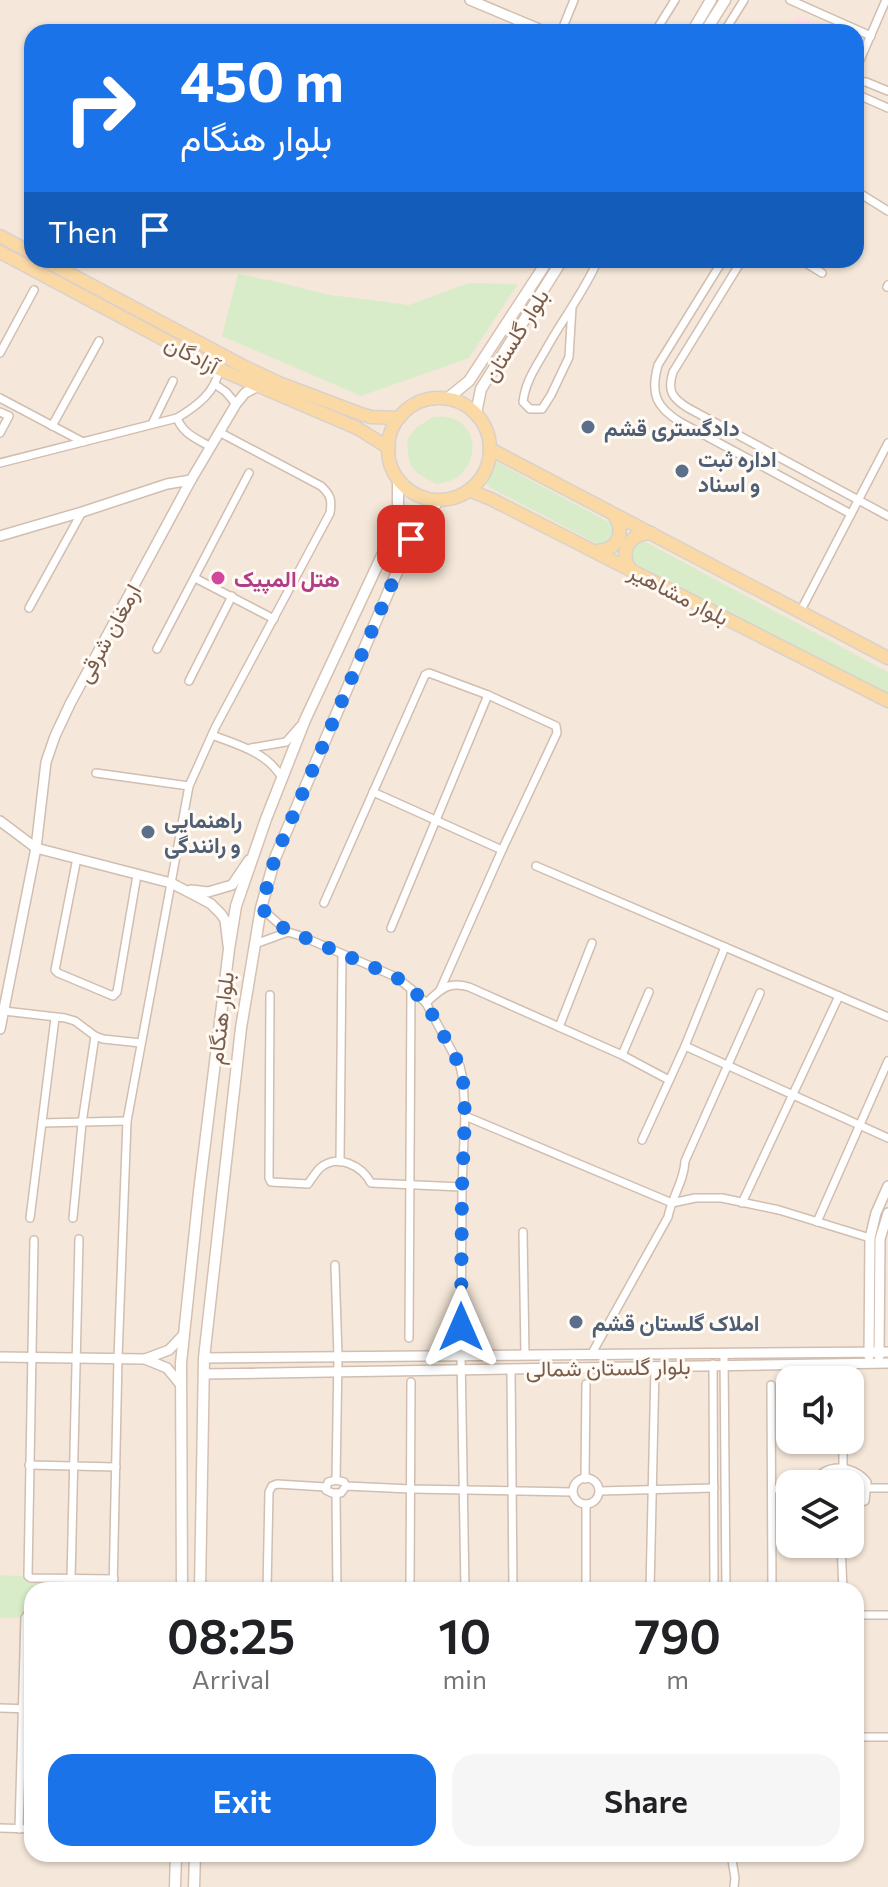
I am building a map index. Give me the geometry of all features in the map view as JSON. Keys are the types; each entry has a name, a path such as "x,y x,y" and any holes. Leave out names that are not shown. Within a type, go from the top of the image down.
{"main road":[{"path":"697,24 711,0"},
{"path":"710,24 725,0"},
{"path":"0,236 24,249"},
{"name":"آزادگان","path":"0,252 24,265"},
{"name":"آزادگان","path":"30,268 219,369 357,428 389,448"},
{"name":"آزادگان","path":"59,268 279,383 371,417 399,418"},
{"name":"بلوار گلستان","path":"448,398 469,381 543,268"},
{"name":"بلوار گلستان","path":"476,413 481,389 557,268"},
{"path":"448,398 476,413 485,426 490,449 484,472 469,490 439,500 416,494 398,478 391,464 389,448 391,432 410,407 425,400 448,398"},
{"name":"بلوار مشاهیر","path":"490,449 888,658"},
{"name":"بلوار هنگام","path":"182,1582 180,1384 207,1130 236,906 305,720 392,534 398,511 398,478"},
{"name":"بلوار مشاهیر","path":"469,490 888,701"},
{"name":"بلوار هنگام","path":"200,1582 204,1358 241,1028 261,908 275,858 372,628 411,539 439,500"},
{"path":"594,551 607,549 617,540 620,527 614,515"},
{"path":"630,569 625,557 627,544 637,535 651,533"},
{"path":"352,620 372,628"},
{"path":"207,1130 229,1132"},
{"path":"175,1887 176,1862"},
{"path":"194,1887 195,1862"},
{"path":"176,1868 195,1868"}],"street":[{"path":"564,24 574,0"},
{"path":"660,24 675,0"},
{"path":"729,24 744,0"},
{"path":"790,0 844,24"},
{"path":"864,51 886,0"},
{"path":"475,1 528,24"},
{"path":"864,33 871,36"},
{"path":"864,82 888,91"},
{"path":"864,97 888,108"},
{"path":"864,196 888,211"},
{"path":"572,307 569,357 542,409 530,409 523,402 524,388 594,268"},
{"path":"718,268 658,365 653,382 656,399 666,413 680,422 851,514"},
{"path":"737,268 673,372 671,393 688,408 888,516"},
{"path":"814,268 822,273"},
{"path":"0,353 34,290"},
{"path":"52,426 99,341"},
{"path":"0,463 177,418 216,385 219,369"},
{"path":"152,424 173,381"},
{"path":"216,385 236,404"},
{"name":"ارمغان شرقی","path":"0,1029 36,848 46,762 55,736 191,480 236,404 245,393 258,386"},
{"path":"0,398 84,443"},
{"path":"0,412 9,416 0,433"},
{"path":"177,418 191,436 211,447"},
{"path":"114,1582 127,1121 189,786 212,735 330,513 332,500 321,486 219,432"},
{"path":"800,612 888,443"},
{"path":"157,649 249,473"},
{"path":"0,536 167,484 191,480"},
{"path":"29,608 82,512"},
{"path":"195,578 274,619"},
{"path":"189,681 232,596"},
{"path":"324,903 425,675 429,673 488,695 556,726 440,990"},
{"path":"391,928 488,695"},
{"path":"249,749 286,742 305,720"},
{"path":"212,735 249,749 276,767 282,778"},
{"path":"96,773 189,786"},
{"path":"373,792 502,850"},
{"path":"0,821 36,848 171,883 211,904 225,920 229,949"},
{"path":"183,889 208,892 232,885 254,852"},
{"path":"77,858 55,970 113,996 117,992 137,875"},
{"path":"536,866 888,1017"},
{"path":"261,908 288,932 396,977 426,1003 460,1066 465,1116 461,1355 465,1582"},
{"path":"255,944 288,932"},
{"path":"559,1027 592,943"},
{"path":"642,1140 725,947"},
{"path":"340,1162 342,954"},
{"path":"426,1003 440,990 453,984 469,987 622,1055 669,1080"},
{"path":"409,1338 411,989"},
{"path":"622,1055 649,992"},
{"path":"591,1355 668,1217 683,1180 685,1161 760,993"},
{"path":"270,995 271,1182 308,1184 320,1168 328,1163 340,1162 357,1166 371,1183 462,1187"},
{"path":"742,1203 839,996"},
{"path":"4,1011 65,1018 103,1039 141,1043"},
{"path":"30,1218 55,1018"},
{"path":"73,1218 82,1123 95,1036"},
{"path":"685,1046 888,1138"},
{"path":"817,1222 888,1061"},
{"path":"465,1116 672,1203 695,1198 722,1198 779,1210 875,1238"},
{"path":"42,1123 127,1121"},
{"path":"879,1358 876,1213 887,1191"},
{"path":"875,1238 888,1213"},
{"path":"523,1232 525,1355"},
{"path":"71,1579 79,1239"},
{"path":"34,1240 28,1576 114,1579"},
{"path":"335,1265 338,1356 336,1480"},
{"path":"145,1359 169,1350 184,1334"},
{"path":"719,1354 726,1582"},
{"name":"بلوار گلستان شمالی","path":"204,1358 719,1354 879,1358"},
{"path":"607,1355 607,1368"},
{"path":"0,1357 145,1359 167,1368 180,1384"},
{"path":"230,1358 226,1365 233,1374"},
{"name":"بلوار گلستان شمالی","path":"204,1374 719,1366 879,1358"},
{"path":"714,1582 719,1366"},
{"path":"650,1582 655,1367"},
{"path":"511,1369 513,1582"},
{"path":"410,1582 411,1382"},
{"path":"585,1479 586,1384"},
{"path":"771,1385 772,1582"},
{"path":"843,1454 843,1468"},
{"path":"29,1465 116,1467"},
{"path":"832,1470 843,1468 856,1471 864,1478 867,1488 864,1501"},
{"path":"585,1479 596,1483 600,1491 595,1501 586,1504 576,1502 572,1492 575,1482 585,1479"},
{"path":"326,1487 328,1482 336,1480 344,1482 346,1486 572,1492"},
{"path":"267,1582 269,1492 272,1486 326,1487"},
{"path":"326,1487 329,1492 336,1493 346,1486"},
{"path":"600,1491 714,1488"},
{"path":"867,1488 888,1488"},
{"path":"336,1493 337,1582"},
{"path":"586,1504 586,1582"},
{"path":"842,1558 843,1582"},
{"path":"864,1615 888,1615"},
{"path":"19,1829 24,1674"},
{"path":"0,1708 21,1709"},
{"path":"864,1737 888,1737"},
{"path":"0,1828 24,1829"},
{"path":"732,1862 734,1887"}],"shaded area":[{"path":"0,0 888,0 888,1887 0,1887"},
{"path":"797,15 821,24 792,24"}],"green space":[{"path":"238,274 330,295 409,305 469,283 518,284 469,358 361,396 222,336"},
{"path":"433,417 446,417 461,423 470,435 473,450 468,465 460,475 436,484 412,467 407,439 417,427"},
{"path":"495,461 888,672 888,696 489,487 485,481"},
{"path":"0,1575 112,1581 24,1582 24,1617 0,1618"}],"place":[{"name":"دادگستری قشم","path":"588,427"},
{"name":"اداره ثبت و اسناد","path":"682,471"},
{"name":"هتل المپیک","path":"218,578"},
{"name":"راهنمایی و رانندگی","path":"148,832"},
{"name":"املاک گلستان قشم","path":"576,1322"}],"route":[{"path":"411,539 275,858 261,908 288,932 396,977 426,1003 460,1066 465,1100 461,1327"}]}
